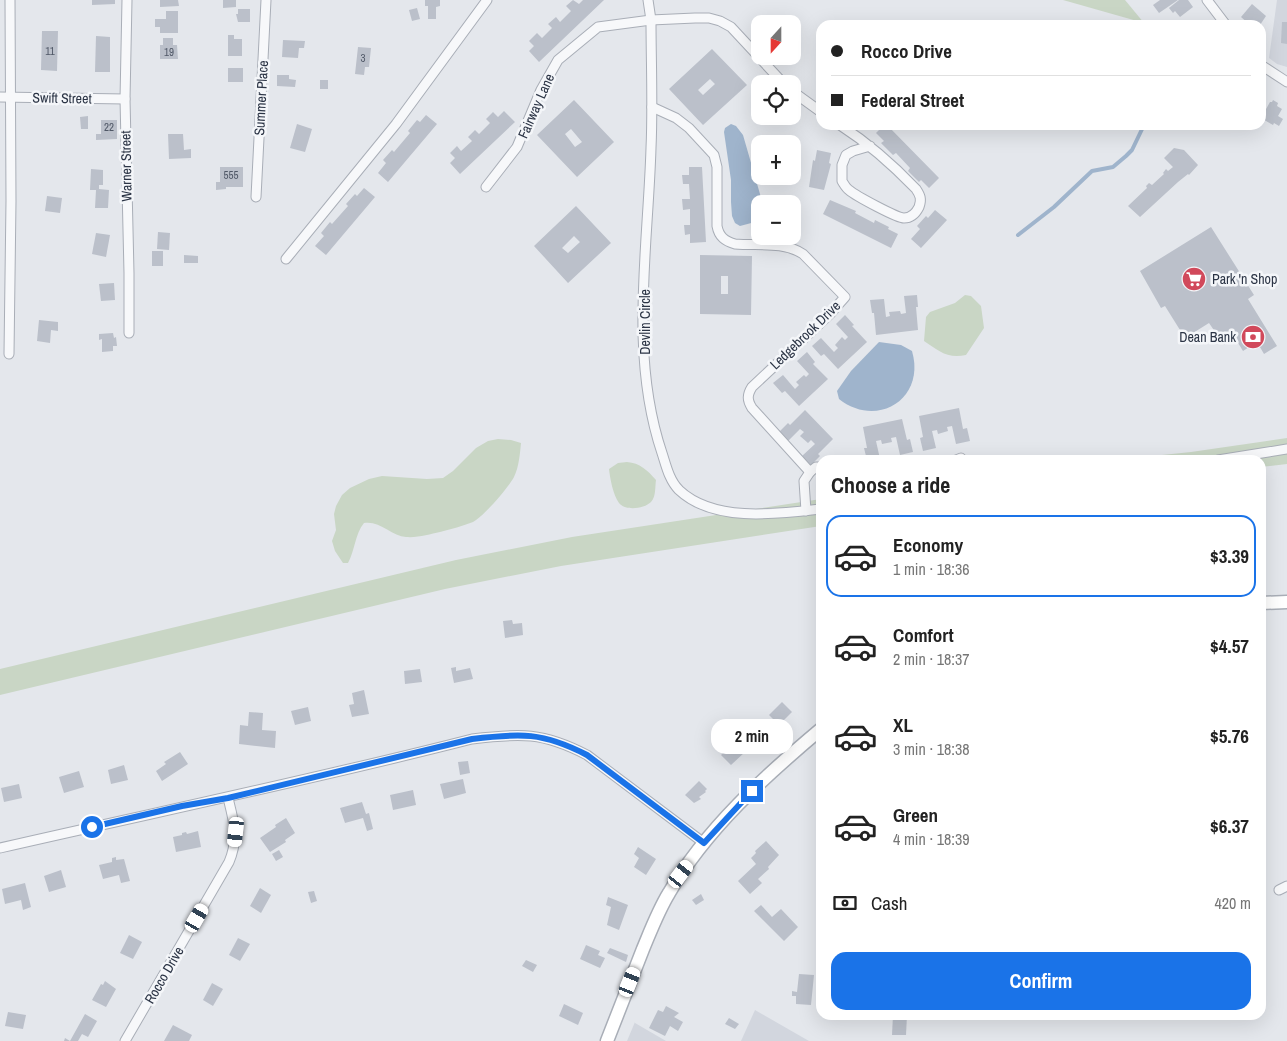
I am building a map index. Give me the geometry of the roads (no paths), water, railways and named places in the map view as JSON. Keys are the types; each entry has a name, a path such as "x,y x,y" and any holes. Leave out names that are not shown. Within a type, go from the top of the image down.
{"street":[{"path":"9,354 10,0"},
{"name":"Warner Street","path":"127,0 125,99 129,333"},
{"name":"Summer Place","path":"256,196 266,0"},
{"path":"286,259 396,124 487,0"},
{"name":"Devlin Circle","path":"648,0 651,20 652,148 644,298 644,355 648,402 669,475 674,484 688,496 706,506 719,510 753,514 778,514 816,510"},
{"path":"1208,0 1222,20"},
{"name":"Fairway Lane","path":"486,187 517,147 541,90 558,60 598,27 651,20 709,18 731,27 776,75"},
{"path":"1266,68 1287,82"},
{"name":"Swift Street","path":"0,97 125,99"},
{"path":"801,98 816,108"},
{"name":"Ledgebrook Drive","path":"652,107 669,113 682,123 714,155 718,167 717,226 722,238 736,244 784,246 795,249 803,254 845,297 830,314 752,387 748,394 748,401 752,408 810,472"},
{"path":"847,130 870,146 907,179 920,195 919,206 912,216 906,218 894,214 850,192 842,181 842,165 846,155 870,146"},
{"path":"1252,455 1287,450"},
{"path":"806,511 804,481 816,467"},
{"path":"1266,603 1287,602"},
{"path":"0,848 182,806 228,798 472,739 507,734 526,734 557,741 587,755 704,843"},
{"path":"607,1041 659,910 681,874 704,843 759,785 816,734"},
{"name":"Rocco Drive","path":"125,1041 229,862 234,850 236,832 228,798"}],"water":[{"path":"731,124 736,126 743,135 751,163 751,185 757,185 760,195 751,195 751,223 740,226 735,223 732,216 731,180 725,128"},
{"path":"879,342 901,345 912,351 914,368 912,383 905,395 895,404 882,410 868,411 854,408 839,399 837,391 851,371"}],"waterway":[{"path":"1018,235 1054,207 1092,171 1113,167 1126,156 1132,150 1142,130"}],"place":[{"name":"Park 'n Shop","path":"1194,279"},
{"name":"Dean Bank","path":"1253,337"}]}
